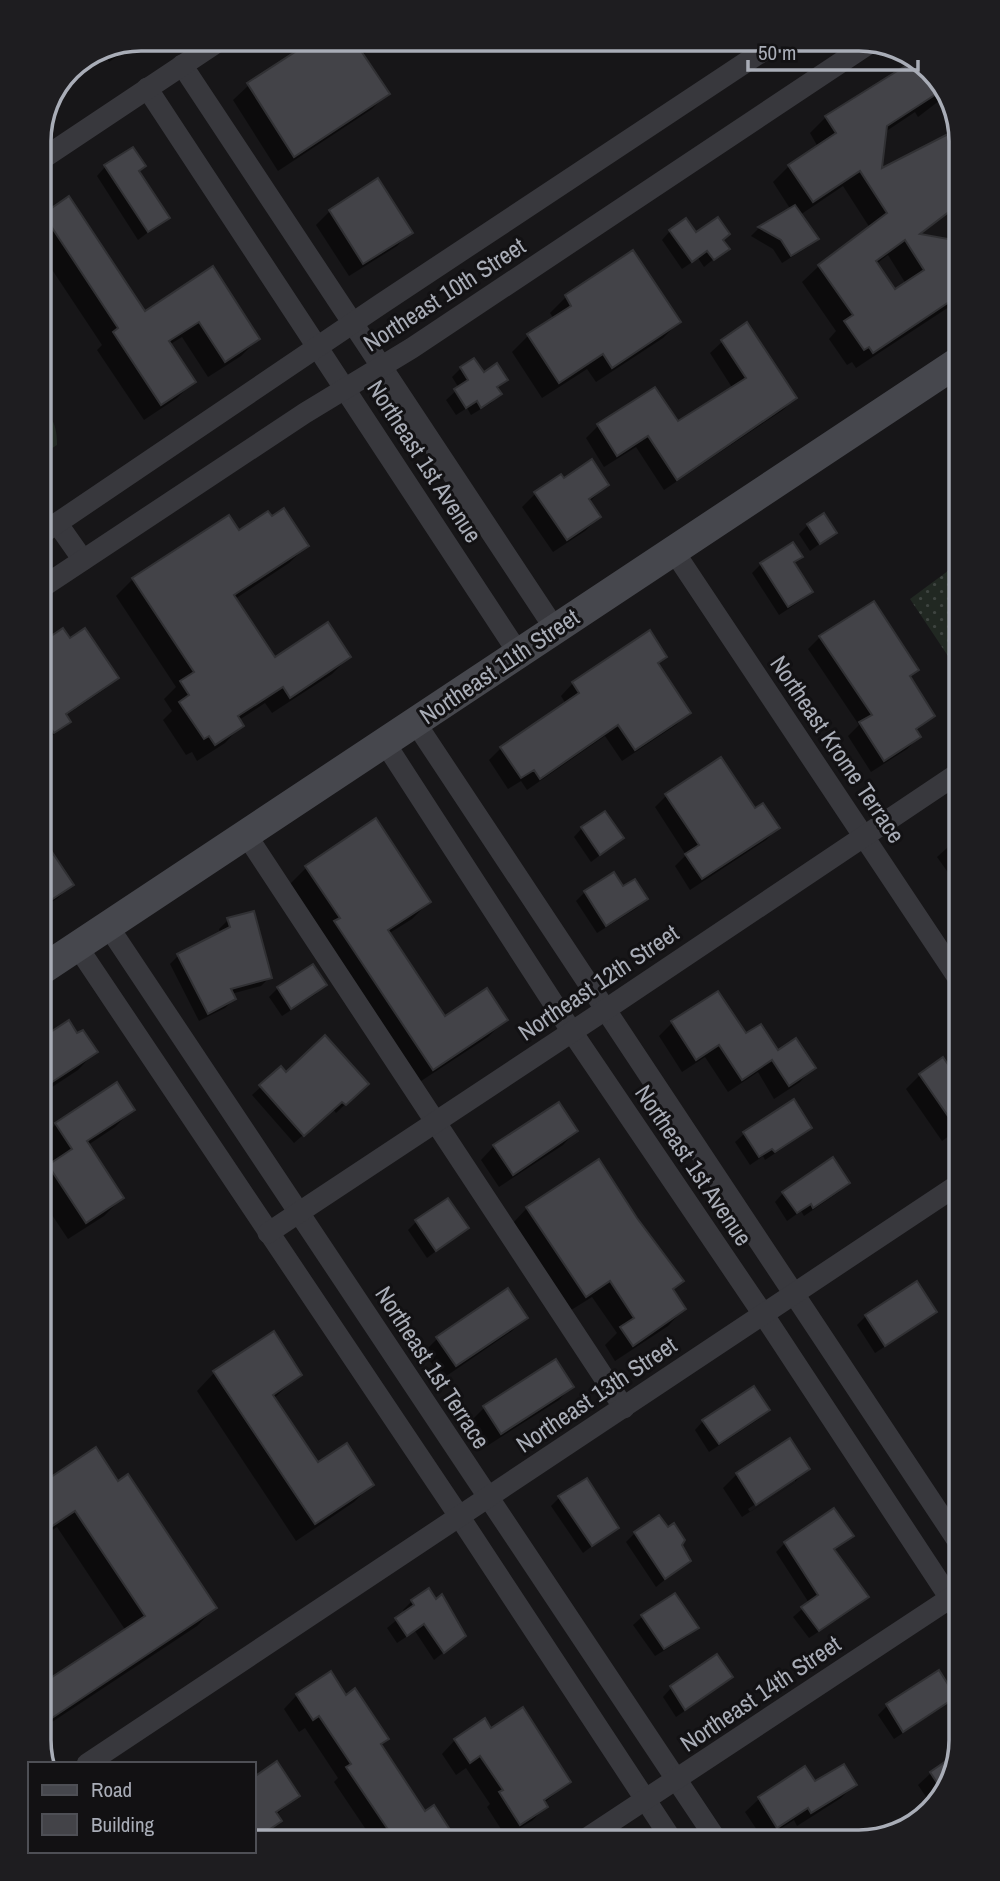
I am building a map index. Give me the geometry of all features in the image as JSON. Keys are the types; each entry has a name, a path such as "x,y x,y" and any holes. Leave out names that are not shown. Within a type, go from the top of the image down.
{"street":[{"name":"Northeast 10th Street","path":"51,528 763,51"},
{"name":"Northeast 10th Street","path":"51,581 858,51"},
{"path":"51,152 147,88 191,52"},
{"name":"Northeast 1st Avenue","path":"191,52 354,324 555,629"},
{"name":"Northeast 1st Avenue","path":"147,88 519,654"},
{"name":"Northeast 11th Street","path":"51,964 949,368"},
{"path":"51,531 83,560"},
{"name":"Northeast Krome Terrace","path":"673,550 949,964"},
{"name":"Northeast 1st Avenue","path":"415,722 949,1528"},
{"name":"Northeast 1st Avenue","path":"385,743 572,1032 949,1590"},
{"name":"Northeast 12th Street","path":"268,1233 949,779"},
{"path":"245,833 624,1408"},
{"name":"Northeast 1st Terrace","path":"108,926 710,1830"},
{"path":"77,946 459,1516 665,1830"},
{"name":"Northeast 13th Street","path":"90,1762 949,1191"},
{"name":"Northeast 14th Street","path":"599,1830 949,1607"}],"shaded area":[{"path":"51,418 54,423 57,445 51,449"},
{"path":"949,570 949,658 910,599"}],"building":[{"path":"296,51 361,51 390,94 294,157 247,83"},
{"path":"907,65 923,77 936,94 887,126 882,168 949,134 949,212 920,234 949,239 949,302 873,353 869,347 864,350 844,321 853,315 818,265 887,213 860,171 813,202 788,165 836,133 825,116","holes":["905,240 924,270 895,289 876,261"]},
{"path":"133,147 146,166 139,171 170,218 148,232 104,165"},
{"path":"378,178 413,233 363,264 329,210"},
{"path":"69,196 145,311 213,266 260,339 225,362 199,322 169,341 196,382 161,405 113,332 118,328 51,226 51,208"},
{"path":"795,205 819,239 791,256 781,240 758,227"},
{"path":"718,217 730,234 723,240 730,249 714,260 707,251 692,262 669,230 686,218 696,232"},
{"path":"633,250 681,322 612,368 603,354 559,383 527,334 571,306 565,295"},
{"path":"747,322 797,398 677,480 648,436 617,456 597,424 655,387 678,421 746,378 721,340"},
{"path":"474,358 484,372 497,363 508,380 497,387 502,394 481,408 477,401 466,408 454,389 468,380 460,367"},
{"path":"592,459 609,485 589,499 601,517 567,540 534,492 561,474 564,478"},
{"path":"284,508 309,546 234,595 275,657 328,622 351,657 290,698 283,687 238,716 244,726 215,745 209,736 204,739 179,702 189,695 180,681 194,672 132,578 229,515 239,530 268,511 272,516"},
{"path":"824,513 837,533 820,544 807,524"},
{"path":"793,542 803,557 794,562 813,592 788,607 760,563"},
{"path":"874,601 919,670 910,676 935,716 916,729 921,737 884,761 859,722 872,715 819,636"},
{"path":"63,628 70,638 85,628 119,678 66,714 71,722 54,733 51,729 51,636"},
{"path":"650,630 667,657 658,663 691,713 635,750 618,725 540,779 534,770 521,778 500,747 579,693 572,682"},
{"path":"721,757 755,808 763,803 780,828 702,879 685,854 699,845 665,794"},
{"path":"605,811 624,838 600,855 581,827"},
{"path":"376,818 431,902 388,930 445,1016 487,988 508,1020 433,1070 334,921 340,918 305,866"},
{"path":"51,850 74,885 51,900"},
{"path":"614,872 623,886 635,879 648,899 606,926 584,891"},
{"path":"254,911 272,978 231,989 236,999 208,1014 177,954 230,927 227,918"},
{"path":"313,964 327,985 291,1009 277,987"},
{"path":"718,991 746,1033 761,1024 778,1050 796,1038 816,1068 789,1086 772,1060 742,1080 719,1045 696,1060 671,1021"},
{"path":"69,1020 77,1033 83,1030 98,1052 51,1083 51,1032"},
{"path":"325,1035 369,1084 346,1105 342,1102 304,1136 259,1085 281,1066 286,1072"},
{"path":"943,1057 949,1066 949,1118 919,1074"},
{"path":"117,1082 135,1110 87,1141 124,1198 86,1223 51,1170 51,1163 72,1149 55,1123"},
{"path":"794,1099 812,1128 775,1152 772,1149 759,1157 743,1132"},
{"path":"559,1102 578,1131 513,1175 493,1145"},
{"path":"833,1157 850,1183 813,1208 811,1204 797,1213 782,1192"},
{"path":"599,1159 637,1218 684,1281 673,1289 686,1309 633,1346 620,1327 634,1318 610,1281 586,1297 526,1207"},
{"path":"448,1198 469,1228 436,1251 415,1220"},
{"path":"917,1281 937,1312 885,1346 865,1315"},
{"path":"508,1288 528,1318 456,1366 436,1337"},
{"path":"274,1331 302,1375 273,1395 318,1462 347,1443 374,1485 315,1524 213,1371"},
{"path":"556,1359 574,1387 501,1434 483,1406"},
{"path":"754,1386 770,1410 719,1444 702,1420"},
{"path":"790,1438 810,1469 756,1505 736,1473"},
{"path":"96,1447 118,1481 128,1474 217,1608 51,1719 51,1678 145,1616 75,1511 51,1527 51,1477"},
{"path":"587,1478 619,1528 592,1546 558,1496"},
{"path":"834,1508 854,1536 834,1549 869,1597 819,1631 801,1607 818,1595 784,1542"},
{"path":"659,1515 668,1527 674,1523 685,1540 682,1545 691,1561 665,1579 634,1532"},
{"path":"429,1588 436,1599 442,1594 466,1636 444,1653 424,1624 407,1636 395,1618 414,1605 411,1600"},
{"path":"675,1593 699,1628 664,1649 641,1615"},
{"path":"717,1654 733,1677 685,1710 670,1686"},
{"path":"939,1670 949,1686 949,1702 903,1732 886,1704"},
{"path":"331,1671 346,1695 355,1688 389,1739 381,1744 425,1811 434,1805 450,1830 388,1830 346,1767 351,1764 319,1716 313,1720 296,1694"},
{"path":"523,1707 571,1782 544,1800 548,1807 520,1825 499,1792 503,1790 480,1756 470,1763 454,1739 485,1718 491,1728"},
{"path":"947,1760 938,1784 930,1772"},
{"path":"277,1761 300,1796 276,1812 282,1821 269,1830 256,1830 256,1776"},
{"path":"844,1764 857,1785 811,1813 808,1808 777,1828 758,1797 805,1766 815,1781"}]}
